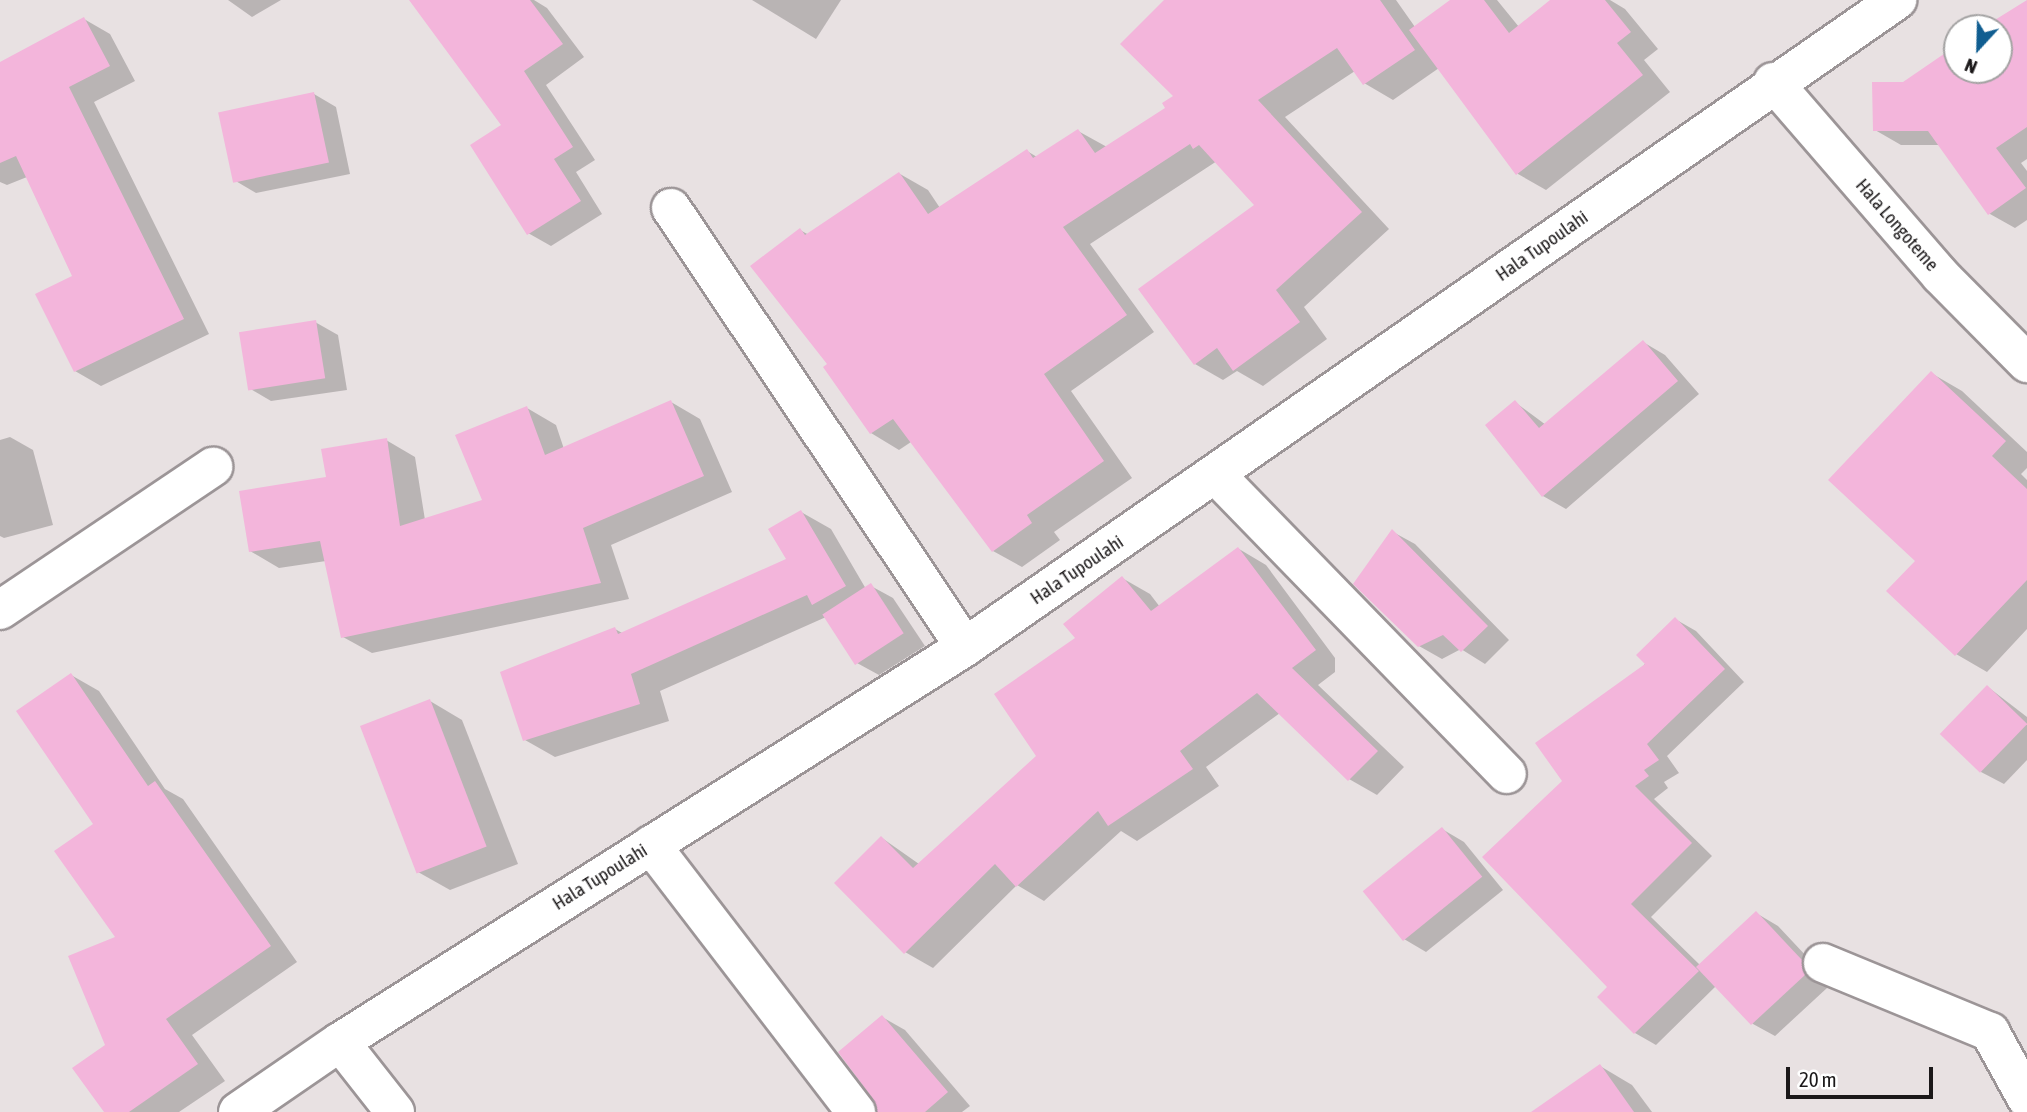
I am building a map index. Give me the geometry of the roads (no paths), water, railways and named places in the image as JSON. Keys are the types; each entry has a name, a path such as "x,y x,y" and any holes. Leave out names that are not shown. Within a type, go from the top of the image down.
{"street":[{"name":"Hala Tupoulahi","path":"238,1112 340,1042 965,647 1216,475 1773,82 1897,0"},
{"name":"Hala Longoteme","path":"1773,82 1940,275 2027,363"},
{"path":"671,208 965,647"},
{"path":"0,610 213,467"},
{"path":"1216,475 1507,774"},
{"path":"651,845 856,1112"},
{"path":"1823,963 1990,1032 2027,1099"},
{"path":"340,1042 395,1112"}]}
